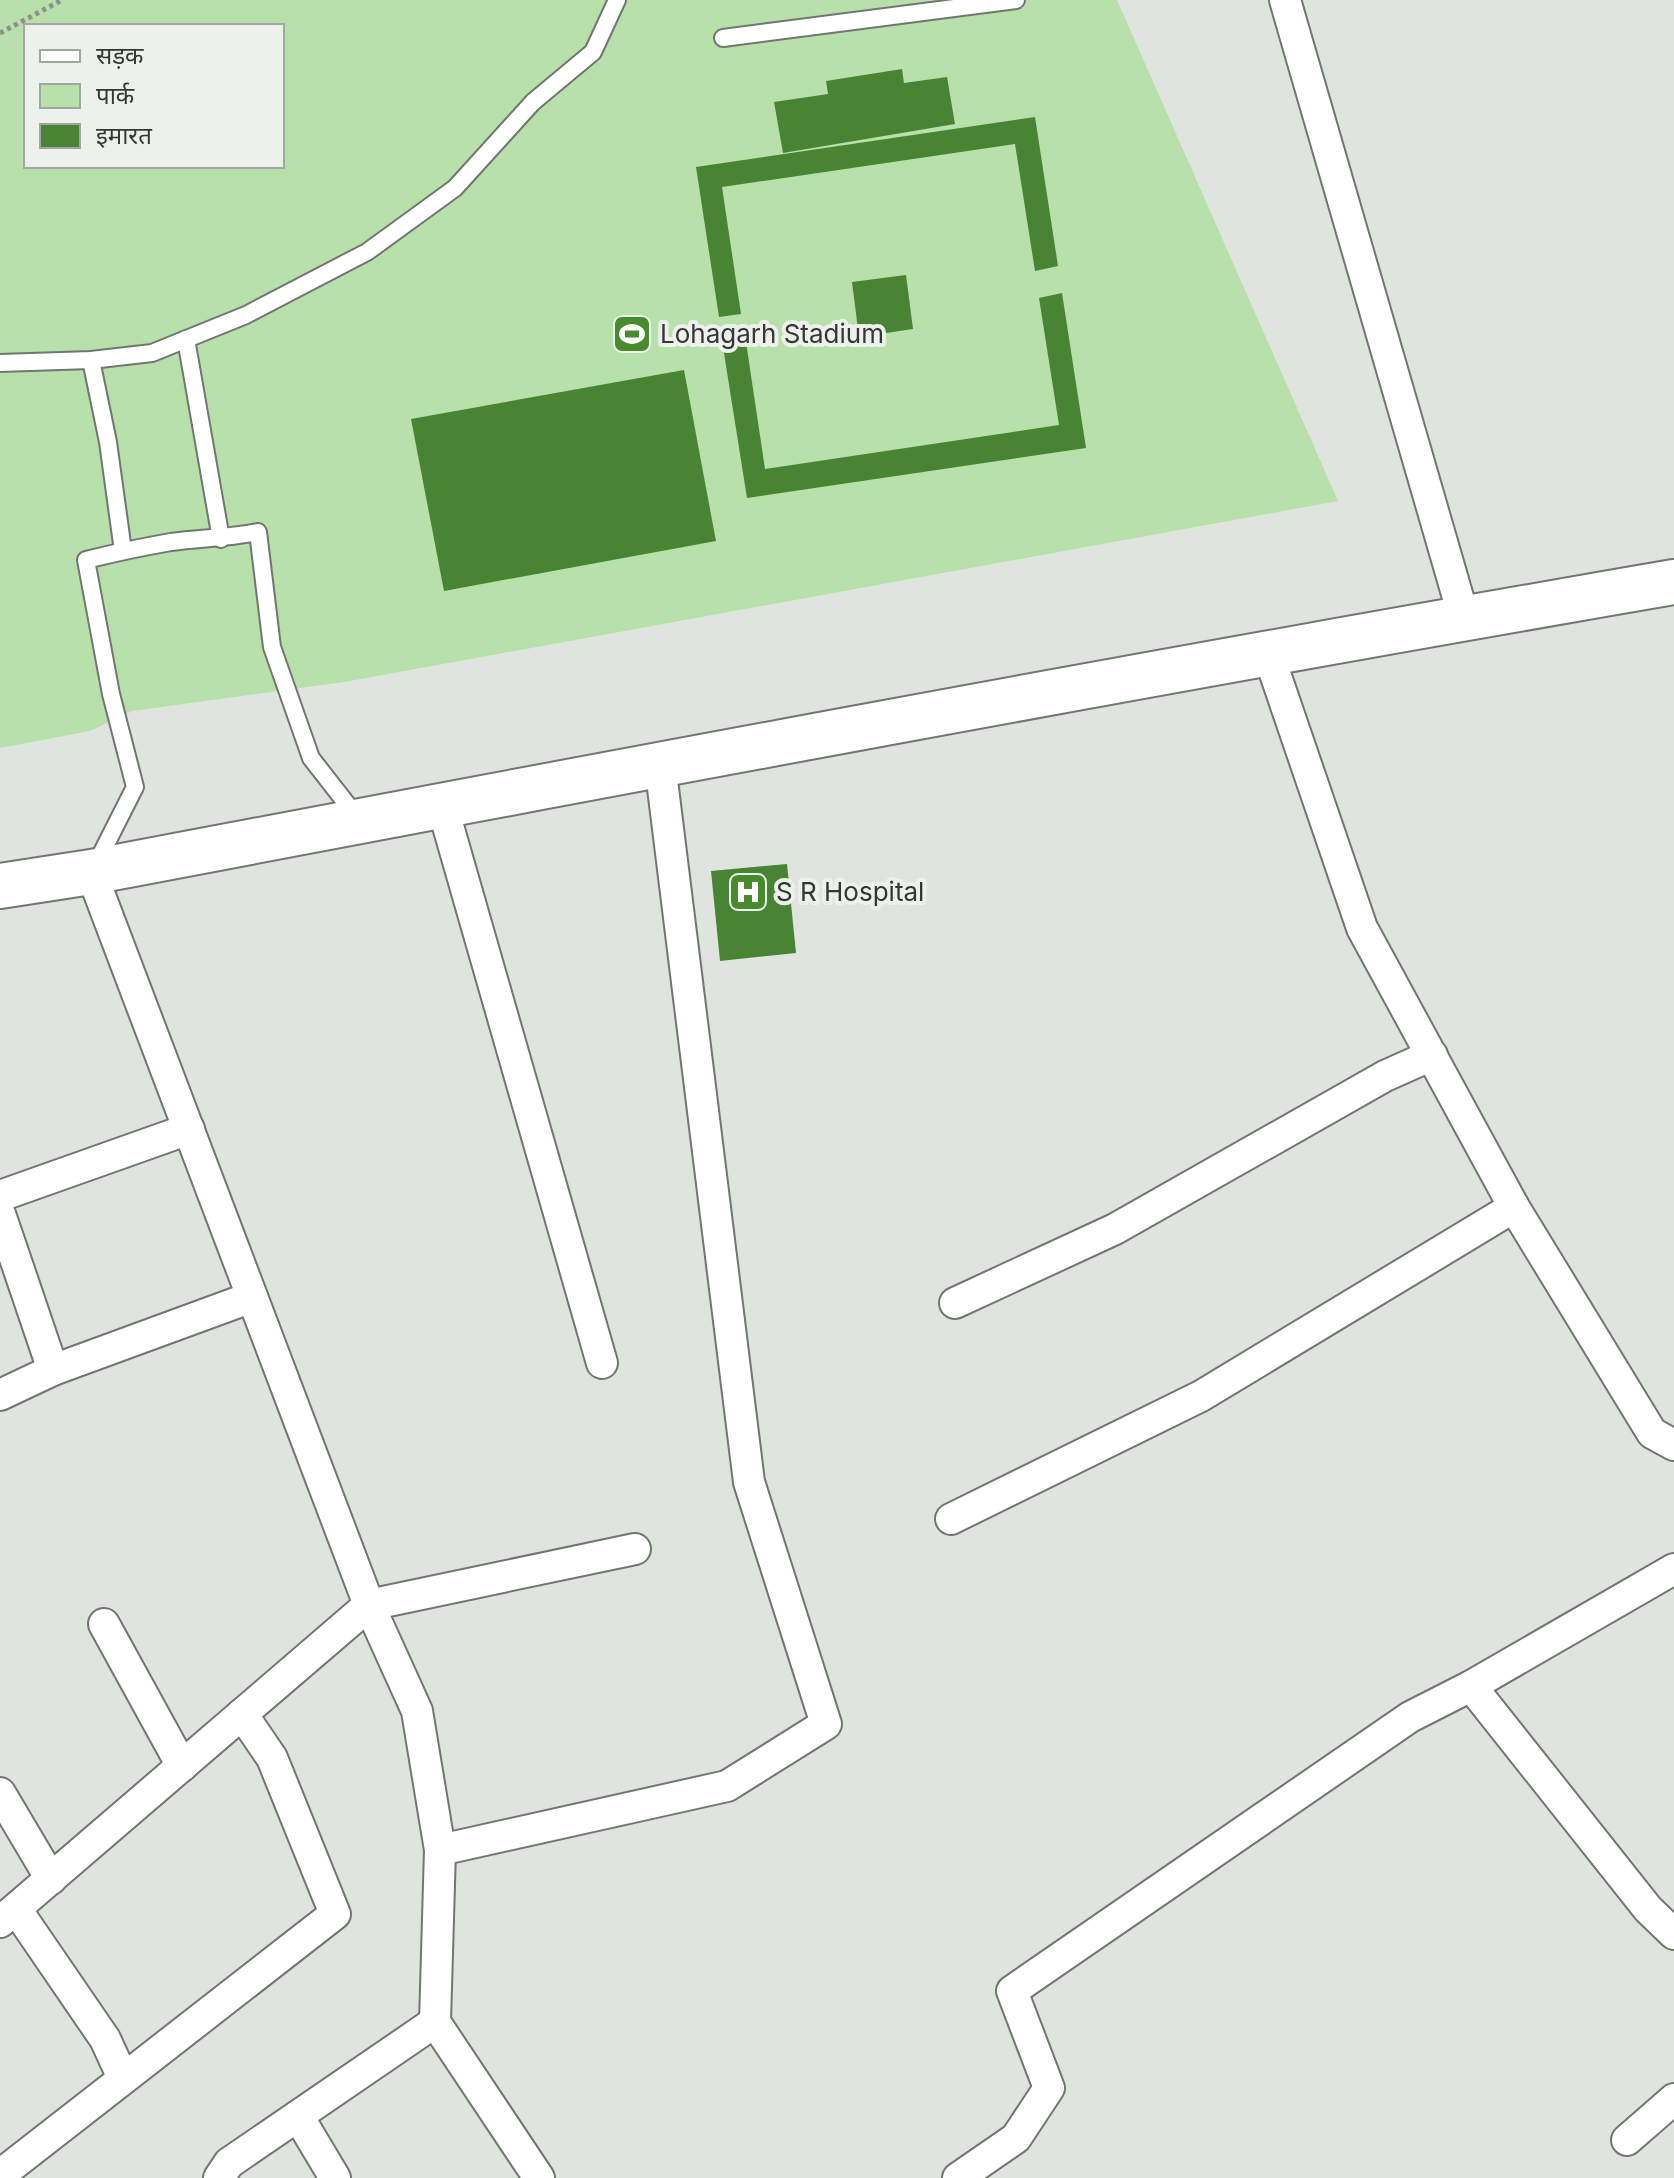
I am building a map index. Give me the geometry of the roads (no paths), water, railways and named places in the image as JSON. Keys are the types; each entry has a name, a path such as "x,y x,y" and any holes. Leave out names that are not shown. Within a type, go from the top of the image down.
{"main road":[{"path":"0,886 91,872 1268,653 1674,582"}],"street":[{"path":"1285,0 1464,618"},
{"path":"1268,653 1362,928 1514,1207 1652,1433 1674,1445"},
{"path":"440,1850 727,1786 826,1724 749,1482 660,764"},
{"path":"442,805 602,1363"},
{"path":"91,872 369,1605 417,1711 440,1850 435,2022 539,2178"},
{"path":"955,1303 1115,1229 1385,1076 1432,1055"},
{"path":"0,1196 189,1129"},
{"path":"951,1519 1201,1396 1514,1207"},
{"path":"0,1214 53,1370"},
{"path":"0,1395 53,1370 252,1297"},
{"path":"123,2078 105,2039 8,1916 369,1605 635,1549"},
{"path":"958,2178 1016,2138 1049,2088 1012,1991 1410,1717 1471,1686 1674,1569"},
{"path":"104,1624 182,1766"},
{"path":"1471,1686 1648,1909 1674,1934"},
{"path":"0,2175 335,1914 272,1758 242,1714"},
{"path":"0,1793 51,1879"},
{"path":"219,2178 229,2163 435,2022"},
{"path":"1627,2140 1674,2099"},
{"path":"298,2116 335,2178"}],"lane":[{"path":"0,363 91,360 152,353 246,315 367,252 455,188 533,102 593,52 617,0"},
{"path":"723,38 1016,0"},
{"path":"186,339 221,539"},
{"path":"91,360 108,442 123,551"},
{"path":"91,872 135,787 111,694 86,560 123,551 258,532 272,647 311,758 360,821"}],"place":[{"name":"Lohagarh Stadium","path":"632,334"},
{"name":"S R Hospital","path":"748,892"}]}
